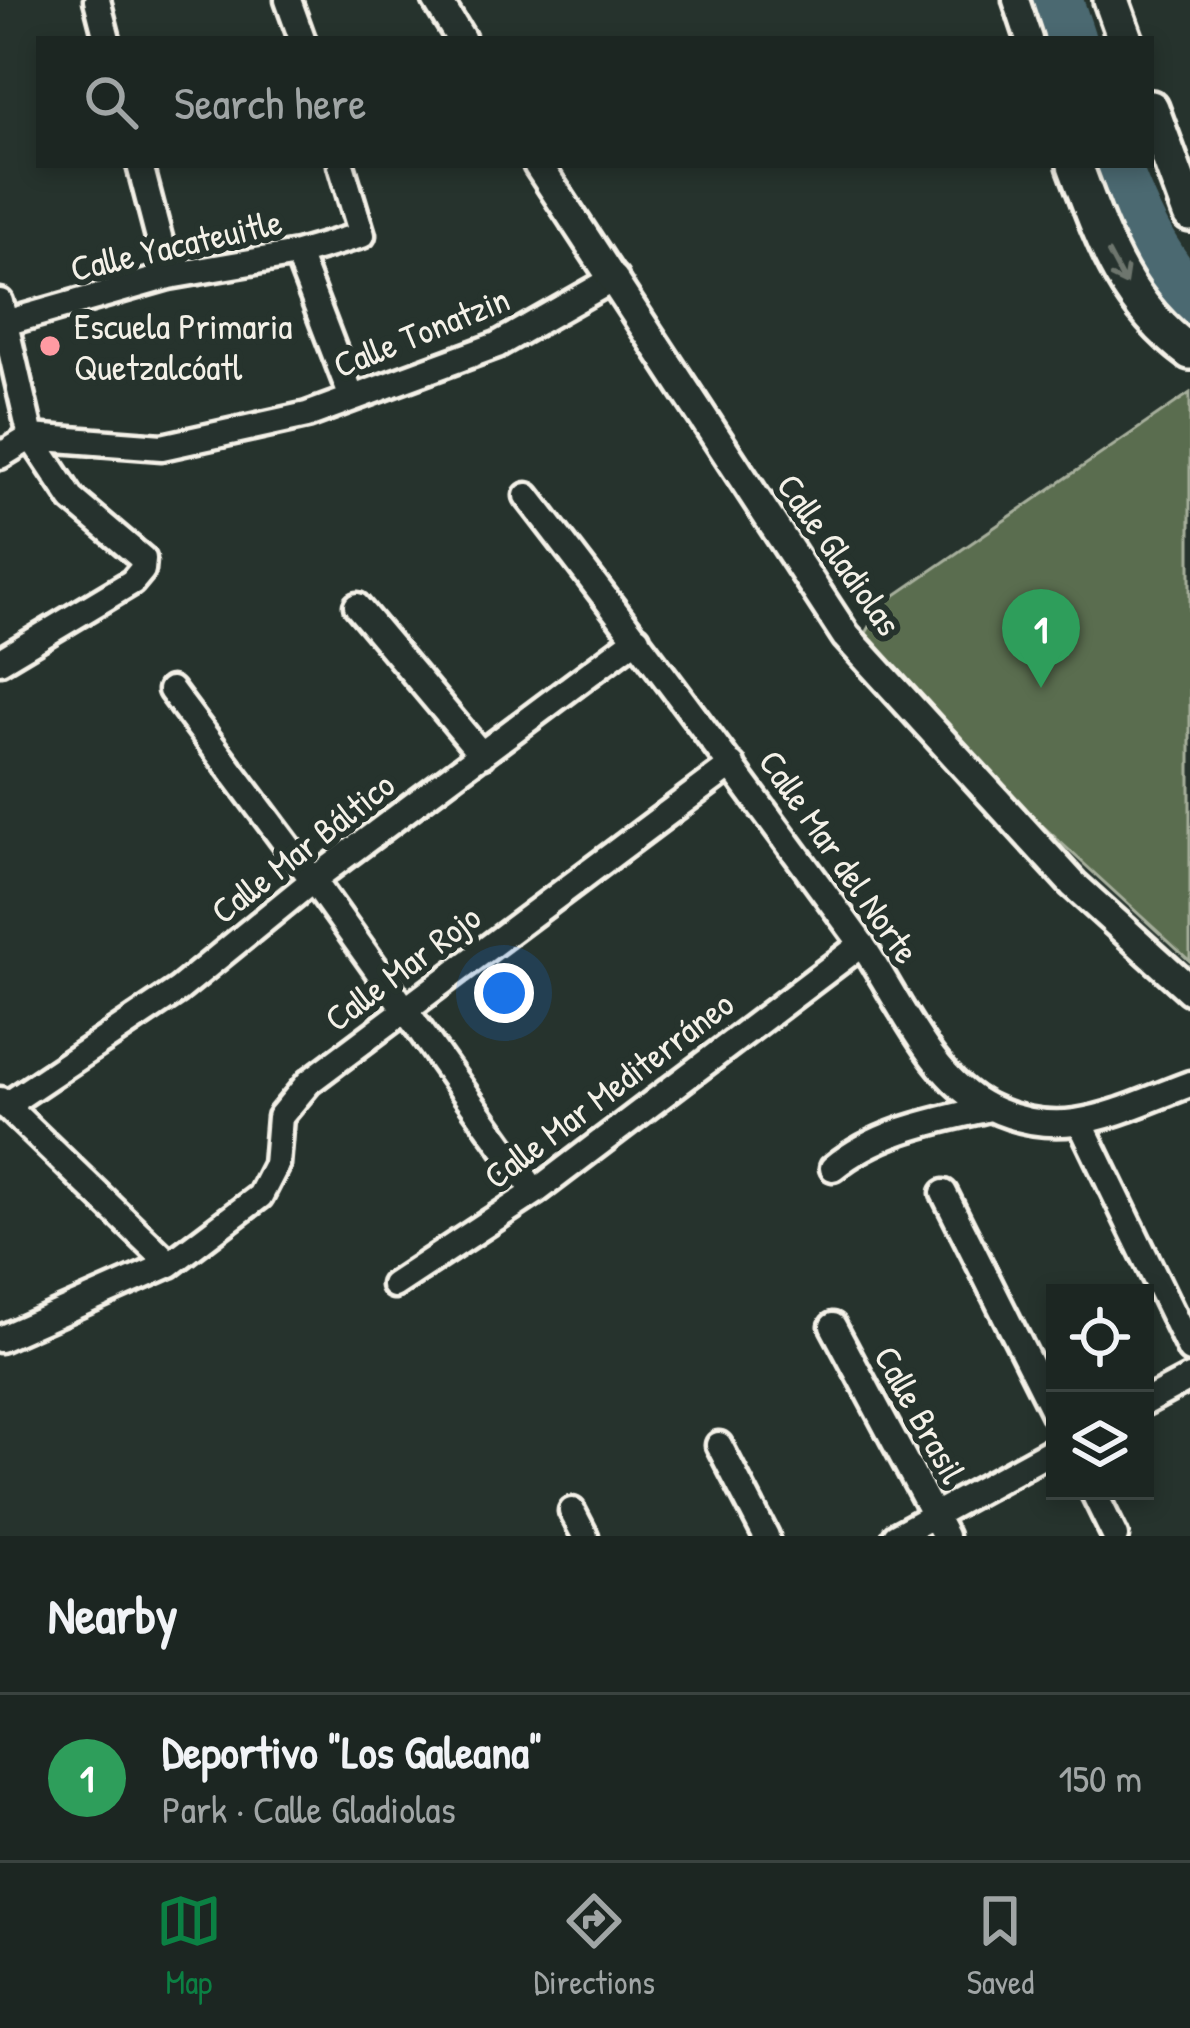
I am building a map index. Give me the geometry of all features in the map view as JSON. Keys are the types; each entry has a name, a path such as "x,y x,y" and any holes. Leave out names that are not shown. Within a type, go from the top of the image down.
{"main road":[{"path":"1111,0 1124,36"},
{"path":"1154,116 1190,214"},
{"path":"1076,168 1105,244 1131,295 1168,336 1190,352"}],"street":[{"path":"97,0 106,36"},
{"path":"289,0 301,36"},
{"path":"1016,0 1029,36"},
{"path":"440,1 459,36"},
{"path":"141,168 169,276"},
{"name":"Calle Yacateuitle","path":"2,312 298,254 362,235 342,168"},
{"name":"Calle Gladiolas","path":"546,168 846,636 1073,884 1190,990"},
{"path":"298,254 352,398"},
{"name":"Calle Tonatzin","path":"31,436 162,447 307,415 497,345 615,278"},
{"path":"0,662 132,582 142,570 143,559 72,499 31,436 2,312"},
{"path":"0,456 31,436"},
{"name":"Calle Mar del Norte","path":"526,496 637,638 862,944 949,1080 989,1108"},
{"path":"356,606 482,754"},
{"name":"Calle Mar Báltico","path":"2,1103 178,990 313,880 637,638"},
{"path":"171,690 535,1192"},
{"name":"Calle Mar Rojo","path":"1,1337 170,1264 260,1196 277,1165 280,1118 309,1082 732,765"},
{"name":"Calle Mar Mediterráneo","path":"394,1286 535,1192 862,944"},
{"path":"832,1168 860,1146 910,1127 989,1108 1049,1124 1081,1124 1190,1084"},
{"path":"2,1103 170,1264"},
{"path":"1081,1124 1190,1350"},
{"path":"944,1193 1046,1396"},
{"name":"Calle Brasil","path":"832,1326 940,1526"},
{"path":"1154,1397 1190,1378"},
{"path":"719,1445 766,1536"},
{"path":"896,1536 940,1526 1046,1455"},
{"path":"1097,1500 1115,1536"},
{"path":"572,1511 586,1536"}],"green space":[{"path":"1190,393 1190,961 854,653 884,603"}],"waterway":[{"path":"1057,0 1069,36"},
{"path":"1116,168 1146,236 1190,298"}],"place":[{"name":"Escuela Primaria Quetzalcóatl","path":"50,346"},
{"name":"Deportivo \"Los Galeana\"","path":"1041,688"}]}
